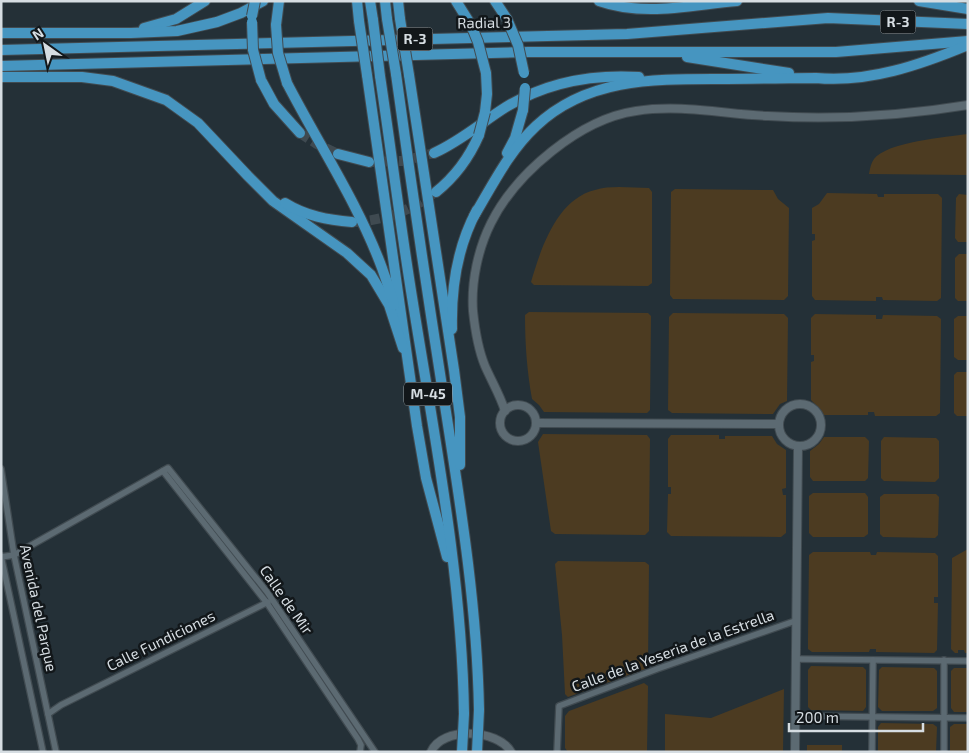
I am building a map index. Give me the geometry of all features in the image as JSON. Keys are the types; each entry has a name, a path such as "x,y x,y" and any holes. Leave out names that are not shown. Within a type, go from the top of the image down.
{"highway":[{"path":"121,32 164,23 191,11 205,1"},
{"path":"255,1 252,19 253,50 261,80 274,104 300,133"},
{"path":"1,32 164,32 193,28 225,19 263,1"},
{"path":"279,1 276,25 281,67 287,83 339,176 376,254 393,299 414,401"},
{"path":"357,1 426,478 449,565 454,573"},
{"name":"M-45","path":"370,1 454,573 461,650 464,714 462,752"},
{"name":"M-45","path":"385,1 427,292 459,491 469,571 478,675 478,752"},
{"path":"398,1 460,417 461,478 459,491"},
{"path":"436,192 447,183 464,163 479,135 487,94 486,73 478,42 471,25 456,1"},
{"path":"454,370 452,328 454,290 462,246 474,216 514,138 522,110 525,88 518,45 507,19 495,1"},
{"path":"599,1 609,5 644,10 672,9 737,1"},
{"path":"919,1 968,9"},
{"name":"Radial 3","path":"1,50 627,34 828,18 968,24"},
{"path":"656,52 836,80 873,76 944,55 968,43"},
{"name":"Radial 3","path":"1,66 529,52 836,52 968,43"},
{"path":"434,153 447,147 513,103 548,87 598,76 686,79"},
{"path":"1,77 82,77 113,81 166,100 198,123 273,201 347,253 371,275 389,305 403,348"},
{"path":"474,216 514,152 536,125 557,109 590,92 628,82 686,79 816,78"},
{"path":"338,154 369,162"},
{"path":"248,176 297,210 316,217 352,222"}],"street":[{"path":"505,412 500,396 484,364 474,325 474,282 481,249 491,223 505,201 539,164 571,138 613,117 635,111 659,108 682,108 767,116 848,118 917,113 968,105"},
{"path":"500,396 512,406"},
{"path":"522,405 533,414 536,423 534,430 528,437 518,440 510,438 503,432 500,424 505,412 512,406 522,405"},
{"path":"792,405 805,405 816,412 820,418 821,425 817,438 812,442 798,446 786,442 778,424 783,412 792,405"},
{"path":"536,423 778,424"},
{"path":"795,752 798,446"},
{"name":"Avenida del Parque","path":"1,469 14,554 56,752"},
{"name":"Calle de Mir","path":"14,554 165,469 270,602 375,752"},
{"path":"1,557 14,554"},
{"name":"Avenida del Parque","path":"1,557 44,752"},
{"name":"Calle de Mir","path":"270,602 358,739 360,752"},
{"name":"Calle Fundiciones","path":"48,714 61,705 270,602"},
{"name":"Calle de la Yeseria de la Estrella","path":"557,752 558,706 795,620"},
{"path":"795,659 968,661"},
{"path":"872,752 873,660"},
{"path":"944,660 944,752"},
{"name":"Calle Fundiciones","path":"46,706 61,705"},
{"path":"795,716 968,718"},
{"path":"430,751 437,742 447,736 484,735 504,743 511,752"}],"shaded area":[{"path":"968,134 968,175 869,174 874,159 891,148 918,141"},
{"path":"601,188 649,188 652,192 652,283 648,286 534,285 531,282 552,227 570,203 582,195"},
{"path":"675,189 773,190 778,199 789,208 788,296 784,300 673,299 670,295 671,192"},
{"path":"827,193 877,194 878,197 884,197 884,194 938,194 942,198 941,298 937,301 883,300 882,297 876,297 876,301 815,300 812,296 812,241 815,240 815,234 812,234 812,208 819,204"},
{"path":"959,194 968,195 968,242 958,242 955,238 956,198"},
{"path":"959,254 968,254 968,301 958,301 955,298 955,258"},
{"path":"529,312 648,313 651,316 650,410 647,413 544,412 532,399 530,389 525,326 525,315"},
{"path":"673,313 784,314 788,318 787,401 780,404 773,414 672,413 668,410 669,317"},
{"path":"815,314 876,315 876,319 882,319 883,315 937,316 941,319 940,413 936,416 875,416 874,412 868,412 868,415 824,415 811,400 811,362 814,361 814,355 811,355 811,318"},
{"path":"958,316 968,316 968,360 958,360 954,357 954,319"},
{"path":"957,372 968,372 968,416 957,416 954,413 954,375"},
{"path":"543,434 647,435 650,439 649,531 645,535 555,534 551,531 538,442"},
{"path":"671,435 719,435 719,439 725,439 725,436 772,436 777,444 786,450 786,488 782,489 783,495 786,495 786,533 781,537 671,536 667,532 668,494 671,494 671,487 668,487 668,439"},
{"path":"824,437 865,437 869,441 868,478 865,481 813,481 810,477 810,451"},
{"path":"884,437 936,438 939,441 939,478 935,482 884,481 881,478 881,441"},
{"path":"813,493 865,493 868,497 868,534 864,537 813,537 809,533 809,496"},
{"path":"884,494 936,494 939,497 938,535 935,538 883,537 880,534 880,497"},
{"path":"968,549 968,653 965,653 964,650 958,650 958,653 955,653 951,649 952,558"},
{"path":"813,552 870,552 871,555 876,555 877,552 935,553 938,556 938,597 934,597 934,603 938,603 937,650 934,653 876,652 876,649 870,649 869,652 812,652 808,649 809,555"},
{"path":"558,561 645,562 649,565 648,664 645,669 568,697 565,694 562,635 555,564"},
{"path":"811,666 863,667 866,670 866,707 863,711 811,710 808,707 808,670"},
{"path":"882,667 934,668 937,671 937,708 933,711 882,711 878,707 879,670"},
{"path":"954,668 968,668 968,712 954,712 951,708 951,671"},
{"path":"644,683 648,686 647,752 568,752 565,748 565,716 569,711"},
{"path":"784,689 783,752 665,752 665,714 711,718"},
{"path":"881,723 933,724 937,727 936,752 878,752 878,727"},
{"path":"954,724 968,724 968,752 950,752 950,727"},
{"path":"807,745 842,745 842,752 807,752"}],"tunnel":[{"path":"300,133 338,154"},
{"path":"369,162 403,161 434,153"},
{"path":"355,222 397,214 416,205 434,193"}]}
